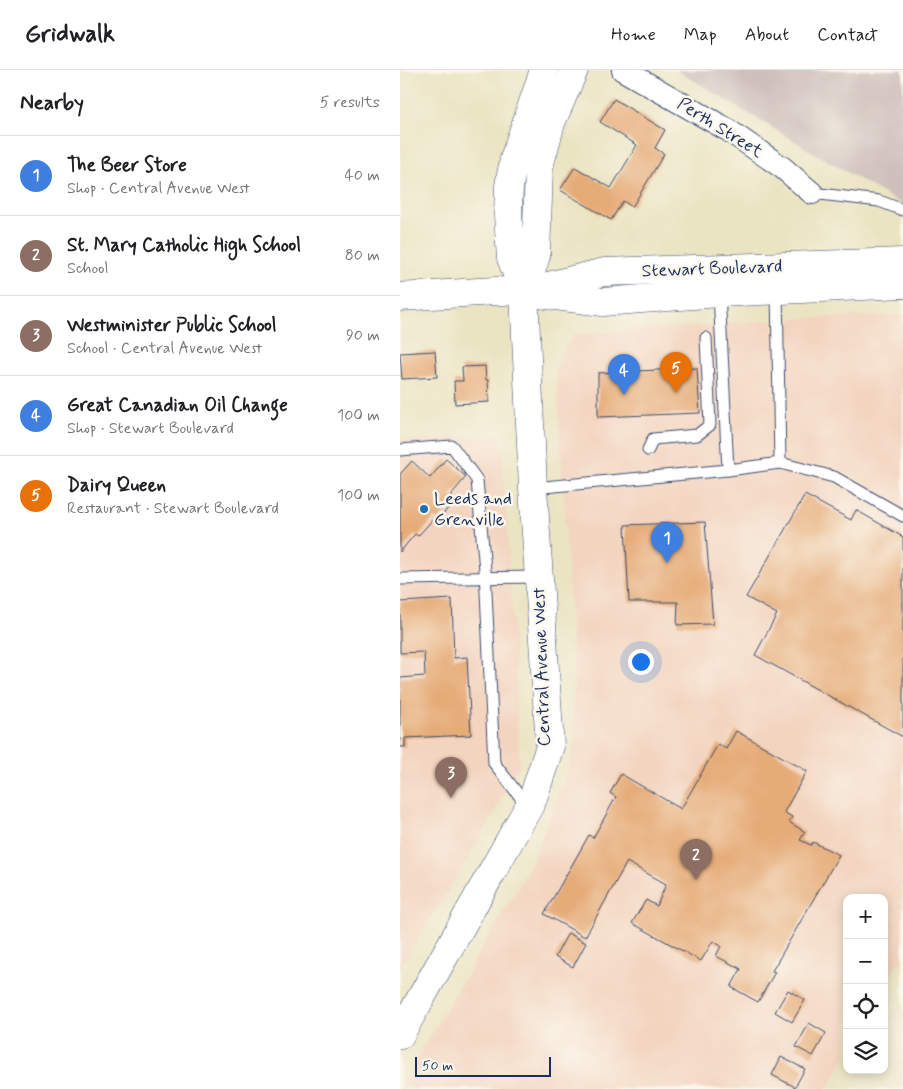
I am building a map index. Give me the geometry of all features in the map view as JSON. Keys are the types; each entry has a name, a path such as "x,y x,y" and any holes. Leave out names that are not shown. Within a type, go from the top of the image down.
{"street":[{"name":"Central Avenue West","path":"400,1035 532,801 550,746 538,578 524,292 511,258 508,215 509,186 514,159 544,70"},
{"name":"Central Avenue West","path":"524,292 536,256 539,167 551,123 574,70"},
{"name":"Perth Street","path":"623,70 728,130 783,168 812,193"},
{"name":"Stewart Boulevard","path":"400,297 494,291 524,292 604,272 718,281 778,290 903,279"},
{"name":"Stewart Boulevard","path":"718,281 903,279"}],"lane":[{"path":"812,193 879,201 903,210"},
{"path":"718,281 728,470"},
{"path":"778,290 777,340 780,463"},
{"path":"648,450 653,439 697,435 710,425 706,338"},
{"path":"400,450 452,446 477,480 486,579 494,763 528,807"},
{"path":"533,488 728,470 780,463 834,477 903,516"},
{"path":"400,580 538,578"}],"shaded area":[{"path":"676,70 903,70 903,205 816,154"},
{"path":"903,315 903,964 898,962 888,980 888,894 843,894 843,1062 828,1089 415,1089 403,1083 532,863 573,754 574,677 556,367 573,335 805,318"},
{"path":"501,436 520,765 484,832 400,967 400,440"}],"building":[{"path":"614,99 665,130 655,148 664,154 632,207 623,201 611,220 560,190 575,167 611,188 637,145 600,122"},
{"path":"435,351 437,377 402,379 400,353"},
{"path":"485,366 489,402 455,404 454,381 463,381 462,367"},
{"path":"697,368 700,413 598,417 598,373"},
{"name":"Leeds and Grenville","path":"446,459 466,477 450,496 455,500 438,520 435,517 418,536 415,534 400,552 400,474 412,461 430,478"},
{"path":"805,495 851,520 856,510 903,537 903,737 755,655 777,614 746,597"},
{"path":"705,522 713,624 677,625 678,602 629,602 625,525"},
{"path":"452,599 454,658 467,657 471,735 405,738 405,747 400,747 400,678 425,676 424,652 400,653 400,602"},
{"path":"736,731 807,771 784,812 792,817 789,822 805,832 800,840 811,845 813,842 839,855 772,971 775,972 758,1002 731,987 741,969 716,956 721,946 713,941 701,961 632,923 646,900 657,906 666,884 627,862 585,937 544,914 589,835 593,838 616,797 610,793 621,774 681,809 718,744 726,749"},
{"path":"568,933 586,943 573,967 555,957"},
{"path":"788,990 805,1000 792,1022 775,1012"},
{"path":"809,1023 826,1033 813,1056 796,1047"},
{"path":"781,1057 805,1069 795,1087 772,1075"}],"place":[{"name":"Dairy Queen","path":"676,393"},
{"name":"Great Canadian Oil Change","path":"624,395"},
{"name":"Leeds and Grenville","path":"424,509"},
{"name":"The Beer Store","path":"667,563"},
{"name":"Westminister Public School","path":"451,798"},
{"name":"St. Mary Catholic High School","path":"696,880"}]}
